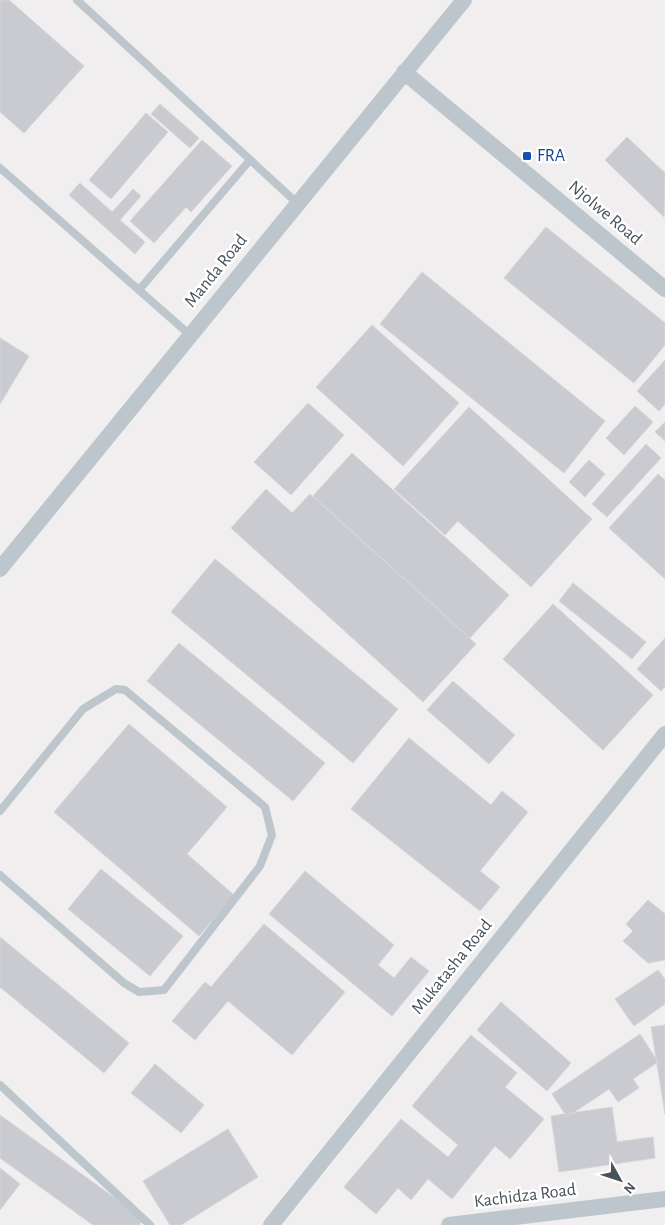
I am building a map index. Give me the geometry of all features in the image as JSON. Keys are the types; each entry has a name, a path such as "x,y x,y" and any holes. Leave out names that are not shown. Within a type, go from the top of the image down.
{"street":[{"name":"Manda Road","path":"0,569 464,0"},
{"name":"Njolwe Road","path":"404,72 665,289"},
{"name":"Mukatasha Road","path":"271,1225 665,734"},
{"name":"Kachidza Road","path":"448,1225 665,1199"}],"lane":[{"path":"77,0 297,203"},
{"path":"139,290 250,160"},
{"path":"0,168 190,335"},
{"path":"0,812 83,709 116,689 125,690 264,807 272,835 260,866 164,990 140,992 124,983 0,875"},
{"path":"0,1085 150,1225"}],"building":[{"path":"0,0 9,0 84,66 24,133 0,112"},
{"path":"160,104 199,138 190,148 151,114"},
{"path":"146,113 168,132 111,199 89,180"},
{"path":"627,137 665,173 664,217 605,160"},
{"path":"202,140 232,166 191,212 186,207 154,243 130,221"},
{"path":"80,183 112,212 133,189 141,196 120,220 145,242 135,254 69,195"},
{"path":"546,227 665,323 665,345 634,383 504,278"},
{"path":"422,272 605,421 564,473 380,324"},
{"path":"372,325 459,403 403,466 316,387"},
{"path":"0,338 29,356 0,404"},
{"path":"665,360 665,404 659,411 637,391"},
{"path":"308,403 344,435 291,495 254,462"},
{"path":"635,406 653,422 624,455 606,438"},
{"path":"469,407 592,519 531,587 458,521 445,535 394,489"},
{"path":"665,422 665,441 655,432"},
{"path":"646,444 661,458 607,517 592,504"},
{"path":"352,453 509,595 470,638 313,496"},
{"path":"589,460 605,474 585,497 569,482"},
{"path":"658,474 665,480 665,579 609,528"},
{"path":"266,489 292,513 310,494 476,644 423,702 231,528"},
{"path":"215,559 398,709 353,763 171,612"},
{"path":"573,583 646,642 632,659 559,601"},
{"path":"553,604 653,695 603,750 503,659"},
{"path":"665,638 665,687 661,691 637,669"},
{"path":"179,643 325,763 293,801 147,681"},
{"path":"453,681 515,735 489,764 427,710"},
{"path":"129,724 227,807 187,854 234,895 199,936 54,812"},
{"path":"409,738 491,805 502,791 528,812 480,871 500,887 480,911 351,809"},
{"path":"101,869 183,936 150,976 68,909"},
{"path":"305,871 394,945 378,965 394,978 411,957 429,971 392,1016 269,914"},
{"path":"648,900 665,914 665,960 648,963 623,941 633,931 626,924"},
{"path":"264,924 345,992 292,1055 228,1001 195,1040 172,1021 205,982 211,987"},
{"path":"0,937 129,1043 104,1073 0,987"},
{"path":"658,970 665,979 665,1004 634,1026 615,999"},
{"path":"501,1002 571,1063 547,1091 477,1030"},
{"path":"665,1025 665,1114 651,1027"},
{"path":"640,1034 658,1062 633,1079 639,1088 618,1102 609,1089 567,1117 552,1094"},
{"path":"471,1035 517,1073 505,1087 544,1119 510,1159 495,1146 452,1199 428,1179 411,1200 398,1188 376,1214 344,1187 401,1119 448,1157 458,1145 412,1106"},
{"path":"155,1064 204,1105 181,1133 131,1093"},
{"path":"612,1107 617,1142 653,1137 655,1158 559,1172 551,1116"},
{"path":"0,1115 144,1219 139,1225 93,1225 0,1158"},
{"path":"228,1129 258,1177 181,1225 170,1225 143,1181"},
{"path":"0,1168 20,1184 0,1210"}],"place":[{"name":"FRA","path":"527,156"}]}
